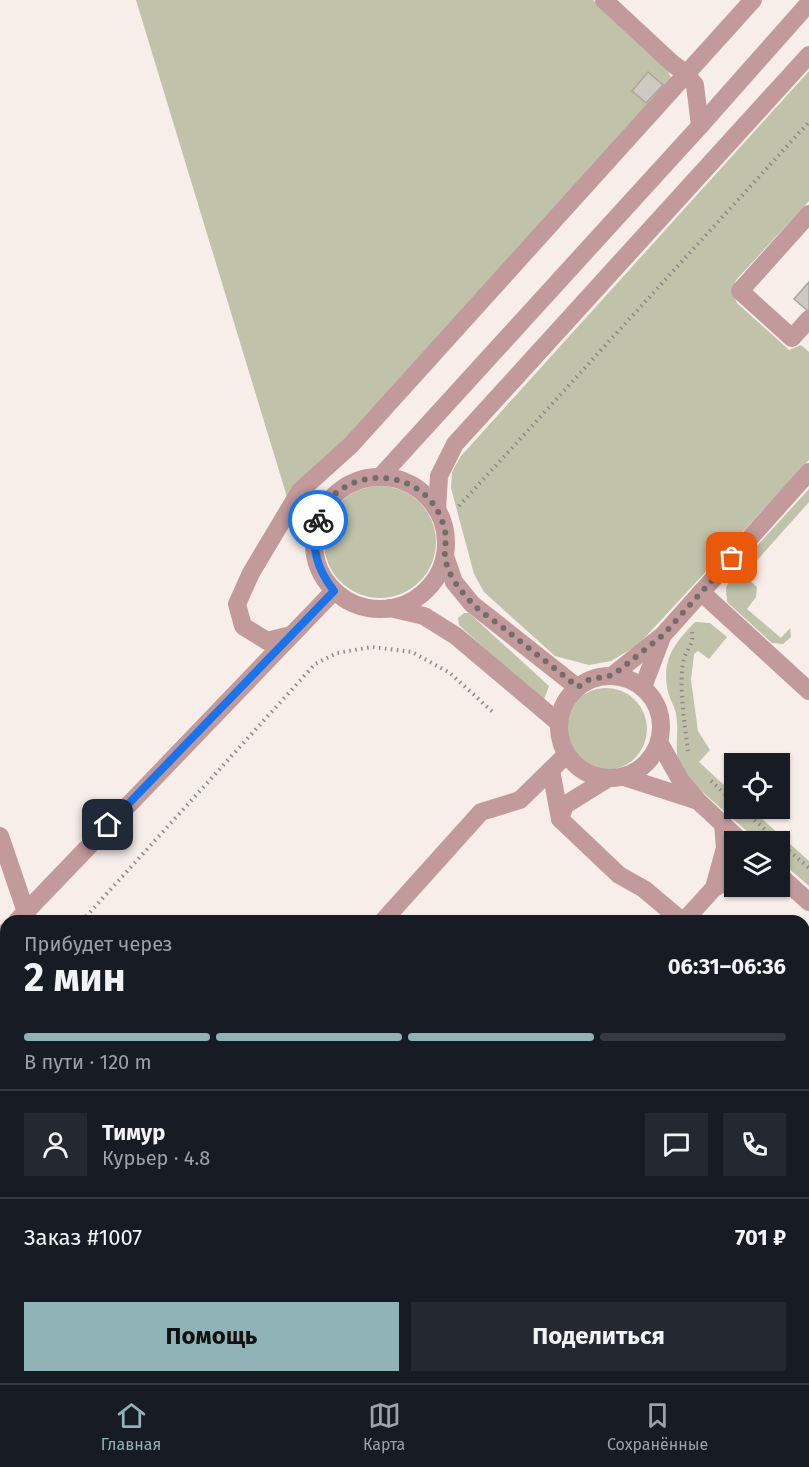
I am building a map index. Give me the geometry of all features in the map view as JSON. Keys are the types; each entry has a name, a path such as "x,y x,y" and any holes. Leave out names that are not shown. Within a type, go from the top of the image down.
{"street":[{"path":"604,0 685,73 695,85 700,126"},
{"path":"291,635 267,641 243,626 237,604 251,573 300,491 351,445 753,0"},
{"path":"380,477 809,3"},
{"path":"437,510 439,477 455,444 809,55"},
{"path":"809,214 740,291 792,338 809,320"},
{"path":"613,675 663,635 809,472"},
{"path":"390,608 415,598 429,587 439,574 445,556 446,538 437,510 429,498 415,487 401,480 366,478 347,485 333,496 320,515 315,538 316,561 324,578 334,591 351,602 372,608 390,608 423,616 456,636 559,723"},
{"path":"445,556 454,582 472,604 578,687"},
{"path":"31,915 334,591"},
{"path":"701,592 809,691"},
{"path":"643,687 663,635"},
{"path":"560,819 565,805 616,778 639,770 651,760 659,742 662,729 660,713 654,699 643,687 629,679 613,675 588,680 568,697 561,709 559,723 560,739 566,754 577,767 591,775 616,778 698,801"},
{"path":"659,742 681,781 698,801 730,831"},
{"path":"388,915 481,812 520,800 566,754"},
{"path":"551,770 560,819 619,874 644,889 676,915"},
{"path":"714,888 724,848 723,824"},
{"path":"0,836 26,915"},
{"path":"689,915 714,888 724,883"},
{"path":"790,885 809,902"}],"path":[{"path":"459,506 809,122"},
{"path":"682,613 693,634 692,644 684,658 683,679 688,752"},
{"path":"87,915 315,664 337,653 372,647 412,652 450,673 495,714"},
{"path":"705,776 724,793"},
{"path":"753,819 767,831"},
{"path":"790,852 809,868"}],"green space":[{"path":"136,0 593,0 665,66 673,81 335,455 287,497"},
{"path":"809,71 809,201 736,280 732,291 737,303 789,350 801,345 809,352 809,460 638,645 611,661 589,665 555,656 484,592 474,574 451,488 452,472 461,456"},
{"path":"380,486 401,490 420,502 432,521 436,542 432,563 420,582 401,594 380,598 359,594 340,582 328,563 324,542 328,521 340,502 359,490"},
{"path":"809,489 809,502 744,575 757,587 756,597 747,609 781,638 790,628 791,637 783,644 772,643 727,602 726,588 733,572"},
{"path":"464,613 469,613 549,686 543,702 459,625 458,618"},
{"path":"695,622 710,623 727,637 709,659 698,651 694,654 691,680 698,731 710,750 699,762 724,785 724,811 682,774 677,757 676,714 668,692 666,671 671,653"},
{"path":"606,688 622,691 635,700 644,713 647,729 644,745 635,758 622,767 606,770 590,767 577,758 568,745 565,729 568,713 577,700 590,691"},
{"path":"733,819 762,819 776,831 747,831"},
{"path":"790,844 809,861 809,886 790,870"}],"building":[{"path":"648,72 663,85 646,103 632,91"},
{"path":"809,282 809,312 794,299"}],"way so far":[{"path":"318,520 333,496 347,485 366,478 401,480 415,487 429,498 443,524 446,538 445,556 454,582 472,604 578,687 588,680 613,675 663,635 732,558"}],"route":[{"path":"108,825 334,591 324,578 316,561 314,548 318,520"}]}
